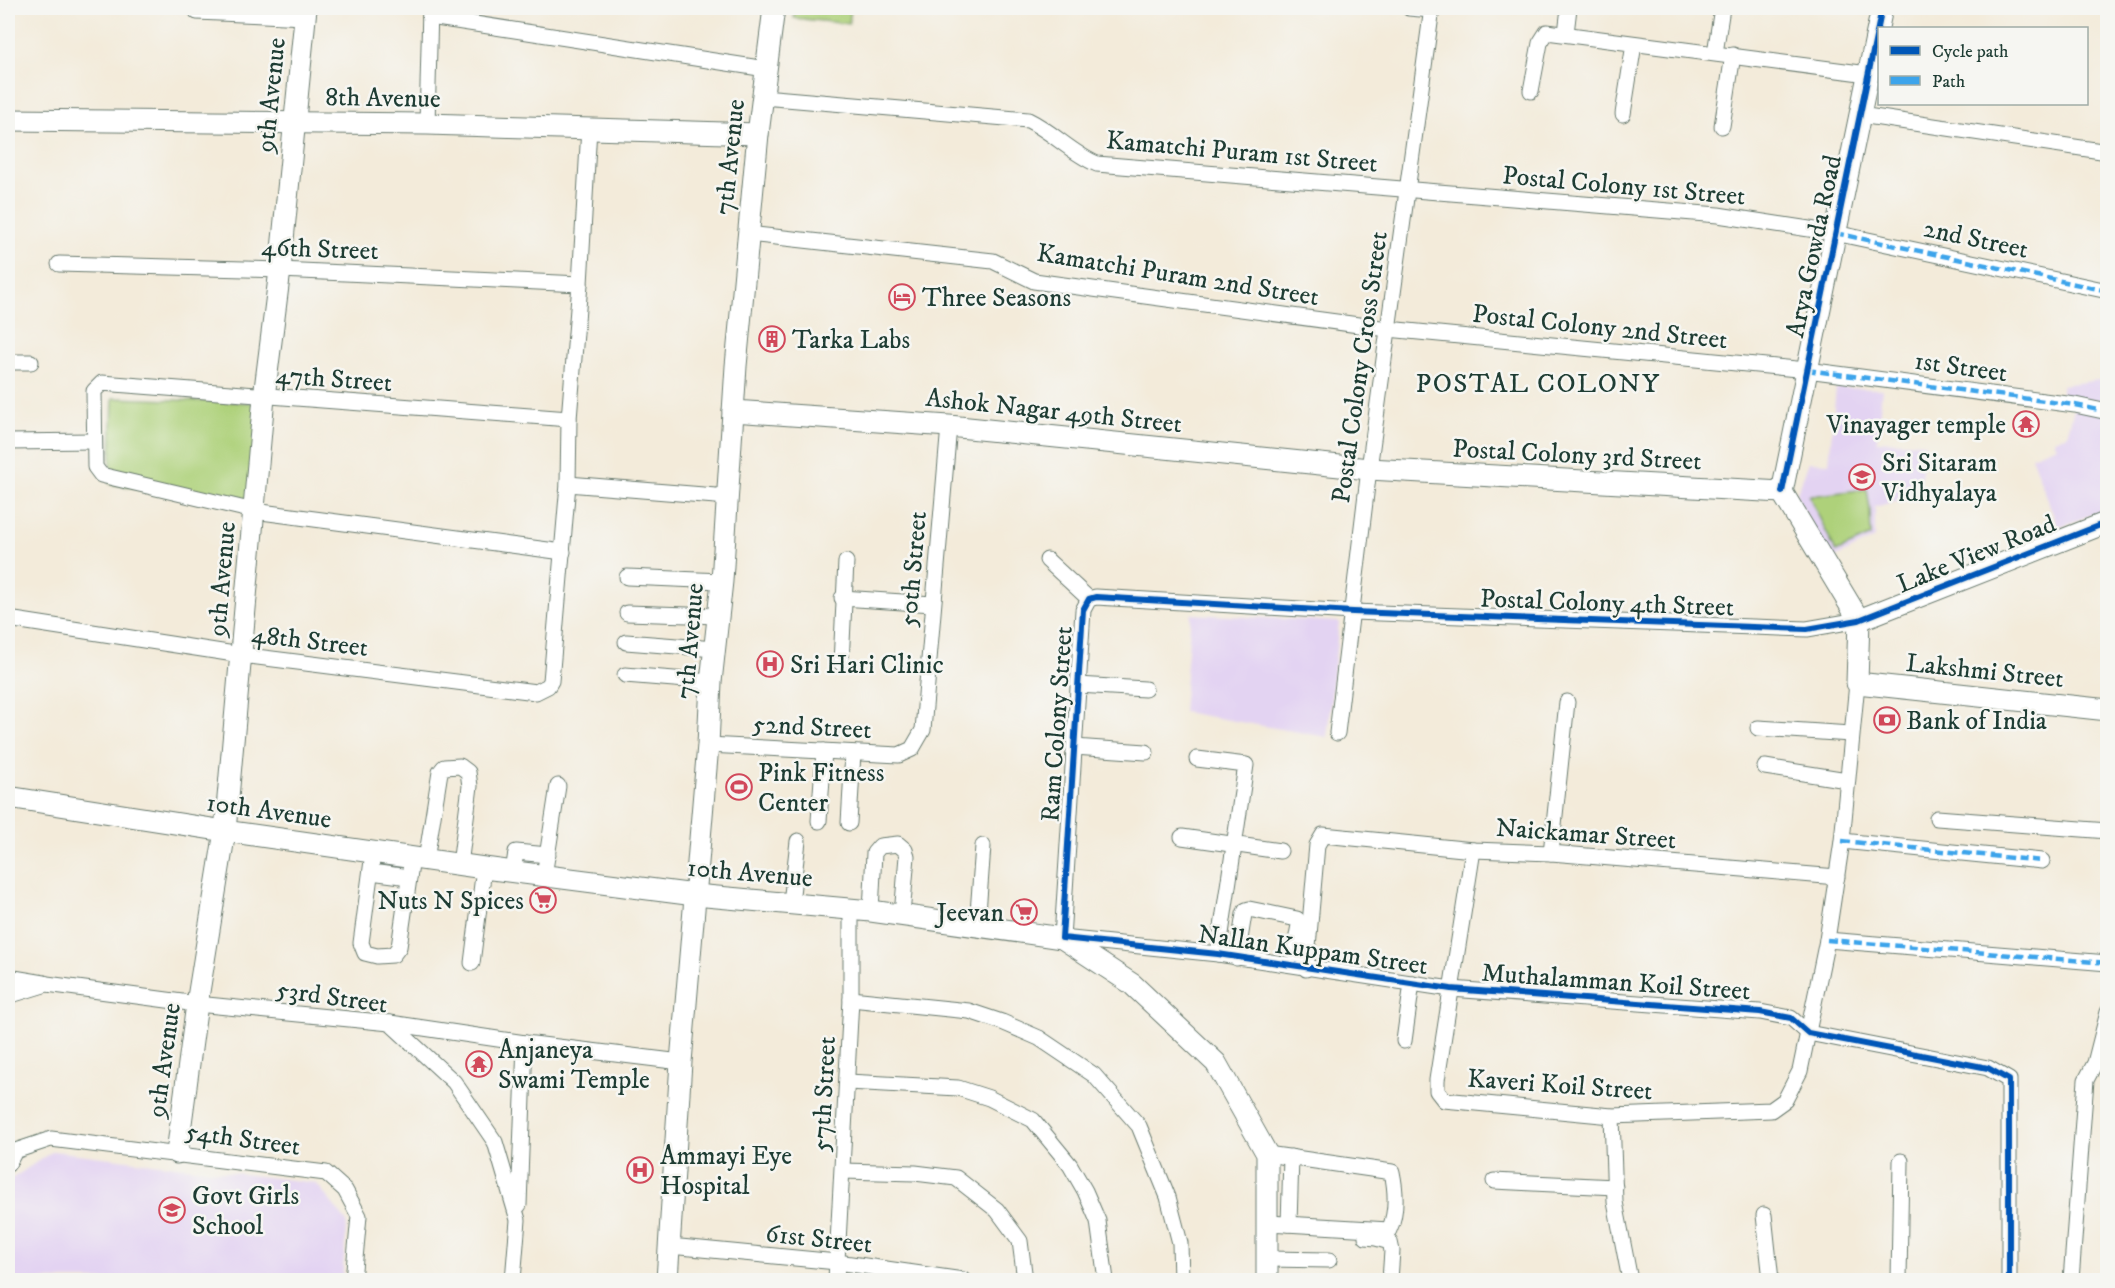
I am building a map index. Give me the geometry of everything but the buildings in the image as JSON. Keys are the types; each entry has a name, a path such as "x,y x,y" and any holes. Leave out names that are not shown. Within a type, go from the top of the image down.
{"street":[{"path":"201,8 197,12 305,12"},
{"name":"7th Avenue","path":"667,1281 681,1062 708,745 711,682 722,581 733,411 758,134 774,8"},
{"path":"1409,8 1432,9"},
{"path":"1566,33 1569,8"},
{"path":"1715,53 1722,8"},
{"name":"Arya Gowda Road","path":"1782,492 1882,8"},
{"name":"Postal Colony Cross Street","path":"1337,733 1369,469 1432,9"},
{"name":"9th Avenue","path":"177,1153 197,1004 225,831 264,397 280,270 305,12"},
{"path":"427,124 430,12 766,69"},
{"path":"1531,91 1540,43 1547,32 1868,74"},
{"path":"1623,114 1634,44"},
{"path":"1722,126 1732,55"},
{"name":"Kamatchi Puram 1st Street","path":"763,97 1028,120 1045,128 1084,159 1096,164 1407,190"},
{"path":"1860,115 2108,152"},
{"name":"8th Avenue","path":"8,120 427,124 758,134"},
{"path":"8,442 93,441 95,467 100,475 254,511 563,552 568,484 569,419 589,128"},
{"name":"Postal Colony 1st Street","path":"1407,190 1718,215 1835,233"},
{"name":"2nd Street","path":"1835,233 2108,291"},
{"name":"Kamatchi Puram 2nd Street","path":"748,234 993,261 1034,281 1388,329"},
{"name":"46th Street","path":"59,264 280,270 580,284"},
{"name":"Postal Colony 2nd Street","path":"1388,329 1807,370"},
{"path":"8,362 31,362"},
{"name":"1st Street","path":"1807,370 2074,405 2108,412"},
{"name":"47th Street","path":"93,441 94,391 102,383 569,419"},
{"name":"Ashok Nagar 49th Street","path":"733,411 949,426 1369,469"},
{"name":"50th Street","path":"912,749 923,730 949,426"},
{"name":"Postal Colony 3rd Street","path":"1369,469 1782,492"},
{"path":"568,484 728,497"},
{"path":"1782,492 1859,621 1857,683"},
{"name":"Lake View Road","path":"1859,621 2108,522"},
{"name":"48th Street","path":"8,619 241,655 536,692 548,686 551,681 563,552"},
{"path":"1047,560 1089,599"},
{"path":"841,663 842,598 846,562"},
{"path":"627,577 722,581"},
{"name":"Ram Colony Street","path":"1062,938 1083,610 1089,599 1096,597 1353,612"},
{"path":"842,598 933,604"},
{"name":"Postal Colony 4th Street","path":"1353,612 1807,629 1859,621"},
{"path":"627,614 718,616"},
{"path":"626,642 715,649"},
{"path":"625,675 711,682"},
{"name":"Lakshmi Street","path":"1857,683 2108,710"},
{"name":"Kaveri Koil Street","path":"1451,989 1437,1080 1437,1091 1444,1100 1612,1116 1771,1110 1785,1100 1800,1071 1827,940 1842,841 1857,683"},
{"path":"1078,685 1144,689"},
{"path":"1551,853 1567,702"},
{"path":"1758,728 1851,734"},
{"name":"52nd Street","path":"708,745 899,755 912,749"},
{"path":"1074,747 1146,752"},
{"path":"819,821 824,751"},
{"path":"849,823 853,753"},
{"path":"1197,759 1246,765 1218,954"},
{"path":"372,862 361,943 365,953 376,956 393,956 399,947 416,865 440,772 444,767 460,766 468,772 470,786 460,865"},
{"path":"1765,767 1847,780"},
{"path":"546,866 558,786"},
{"name":"10th Avenue","path":"8,797 225,831 372,862 460,865 513,872 546,866 695,895 861,910 1062,938 1132,984 1216,1064 1267,1154 1268,1281"},
{"path":"1937,818 2108,831"},
{"path":"1307,962 1317,845 1323,836 1473,849"},
{"path":"1182,837 1280,851"},
{"path":"791,903 798,841"},
{"path":"1842,841 2042,861"},
{"name":"57th Street","path":"836,1281 851,999 861,910 874,853 880,846 898,844 905,849 907,856 903,915"},
{"path":"977,926 982,846"},
{"name":"Naickamar Street","path":"1451,989 1473,849 1551,853 1837,877"},
{"path":"472,963 484,868"},
{"path":"1237,958 1244,914 1249,909 1297,919 1299,925 1294,952 1307,962"},
{"name":"Nallan Kuppam Street","path":"1062,938 1218,954 1237,958 1307,962 1451,989"},
{"path":"1827,940 2108,963"},
{"path":"8,978 47,984"},
{"path":"1404,1041 1412,983"},
{"name":"53rd Street","path":"8,996 47,984 197,1004 390,1023 454,1082 495,1142 518,1220 513,1281"},
{"name":"Muthalamman Koil Street","path":"1451,989 1760,1012 1791,1018 1808,1033"},
{"path":"851,999 969,1011 1039,1038 1094,1075 1139,1125 1168,1197 1180,1243 1181,1281"},
{"path":"2071,1281 2086,1080 2095,1063 2108,1012"},
{"path":"390,1023 525,1043 681,1062"},
{"path":"1808,1033 1988,1068 2009,1080 2009,1281"},
{"path":"518,1220 525,1043"},
{"path":"848,1082 958,1088 989,1098 1033,1120 1070,1165 1085,1191 1098,1221 1106,1281"},
{"path":"1612,1116 1615,1202 1630,1281"},
{"name":"54th Street","path":"8,1164 15,1151 51,1139 326,1173 345,1190 359,1216 353,1281"},
{"path":"1267,1154 1392,1172 1394,1183 1394,1219 1389,1230 1268,1223"},
{"path":"1289,1224 1291,1157"},
{"path":"1899,1281 1901,1161"},
{"path":"843,1171 915,1173 956,1178 997,1210 1020,1241 1025,1281"},
{"path":"1494,1181 1615,1187"},
{"path":"1764,1215 1771,1281"},
{"path":"1342,1237 1376,1238 1390,1242 1392,1251 1390,1281"},
{"name":"61st Street","path":"670,1246 837,1262 963,1281"},
{"path":"1268,1259 1329,1260"}],"shaded area":[{"path":"2107,379 2107,405 2062,395 2062,385"},
{"name":"Sri Sitaram Vidhyalaya","path":"1836,388 1882,389 1877,441 1925,443 1919,495 1875,507 1875,538 1829,561 1798,499 1797,492 1809,462 1829,463"},
{"path":"2075,405 2107,413 2107,509 2058,527 2031,456 2057,446 2054,440 2067,435"},
{"path":"1191,614 1339,622 1327,737 1183,712"},
{"name":"Govt Girls School","path":"53,1151 316,1183 347,1222 342,1280 8,1280 10,1180"}],"green space":[{"path":"795,8 851,8 849,24 794,18"},
{"path":"113,398 264,403 253,504 110,484"},
{"path":"1867,489 1871,536 1836,552 1809,496"}],"marked path":[{"path":"1835,233 2108,291"},
{"path":"1807,370 2075,405 2108,412"},
{"path":"1842,841 2042,861"},
{"path":"1827,940 2108,963"}],"cycle path":[{"path":"1878,27 1882,8"},
{"path":"1782,492 1878,27"},
{"path":"2009,1280 2009,1080 1988,1068 1808,1033 1791,1018 1760,1012 1451,989 1218,954 1062,938 1083,610 1089,599 1096,597 1353,612 1807,629 1859,620 2108,522"}],"place":[{"name":"Three Seasons","path":"902,297"},
{"name":"Tarka Labs","path":"772,339"},
{"name":"Vinayager temple","path":"2026,424"},
{"name":"Sri Sitaram Vidhyalaya","path":"1862,477"},
{"name":"Sri Hari Clinic","path":"770,664"},
{"name":"Bank of India","path":"1887,720"},
{"name":"Pink Fitness Center","path":"739,787"},
{"name":"Nuts N Spices","path":"543,900"},
{"name":"Jeevan","path":"1024,912"},
{"name":"Anjaneya Swami Temple","path":"479,1064"},
{"name":"Ammayi Eye Hospital","path":"640,1170"},
{"name":"Govt Girls School","path":"172,1210"}],"district":[{"name":"POSTAL COLONY","path":"1538,383"}]}
